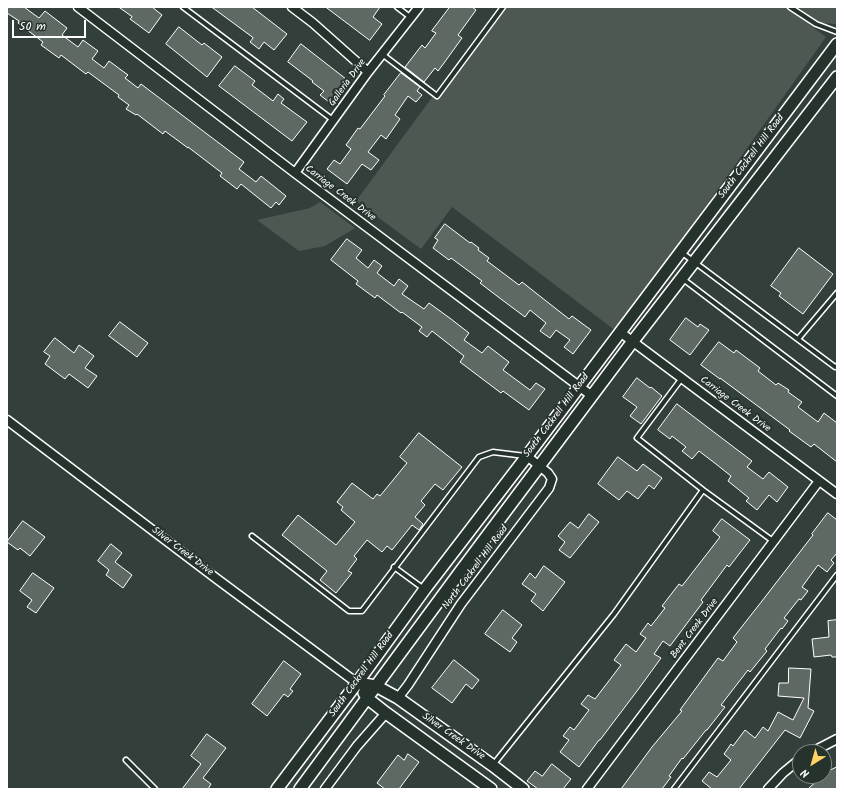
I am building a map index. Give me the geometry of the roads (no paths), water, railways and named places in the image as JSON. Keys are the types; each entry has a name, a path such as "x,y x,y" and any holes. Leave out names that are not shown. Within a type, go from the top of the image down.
{"main road":[{"name":"South Cockrell Hill Road","path":"277,789 357,683 425,589 580,386 837,44"},
{"name":"South Cockrell Hill Road","path":"300,789 455,578 633,341 837,76"},
{"name":"Silver Creek Drive","path":"357,683 376,686 398,698 523,789"},
{"name":"Silver Creek Drive","path":"357,683 367,698 491,789"}],"street":[{"name":"Carriage Creek Drive","path":"78,7 295,173 592,396"},
{"path":"292,7 368,72"},
{"name":"Galleria Drive","path":"295,173 368,72 419,7"},
{"name":"Carriage Creek Drive","path":"620,332 837,494"},
{"name":"Silver Creek Drive","path":"7,420 357,683"},
{"name":"North Cockrell Hill Road","path":"398,698 460,604 549,488 552,479 548,473 527,456"},
{"name":"Bent Creek Drive","path":"587,789 819,481"},
{"path":"325,789 357,746 386,713"},
{"path":"827,744 837,739"},
{"path":"768,789 792,766"}],"lane":[{"path":"183,7 333,121"},
{"path":"397,7 411,18"},
{"path":"382,54 437,96 502,7"},
{"path":"790,7 816,24 837,32"},
{"path":"681,252 835,367 837,366"},
{"path":"681,278 837,396"},
{"path":"798,339 837,293"},
{"path":"682,378 638,438 703,490 774,542"},
{"path":"252,536 349,611 362,611 479,457 493,452 527,456"},
{"path":"492,765 614,614 703,490"},
{"path":"394,567 425,589"},
{"path":"674,789 837,575"},
{"path":"126,760 155,789"}]}
